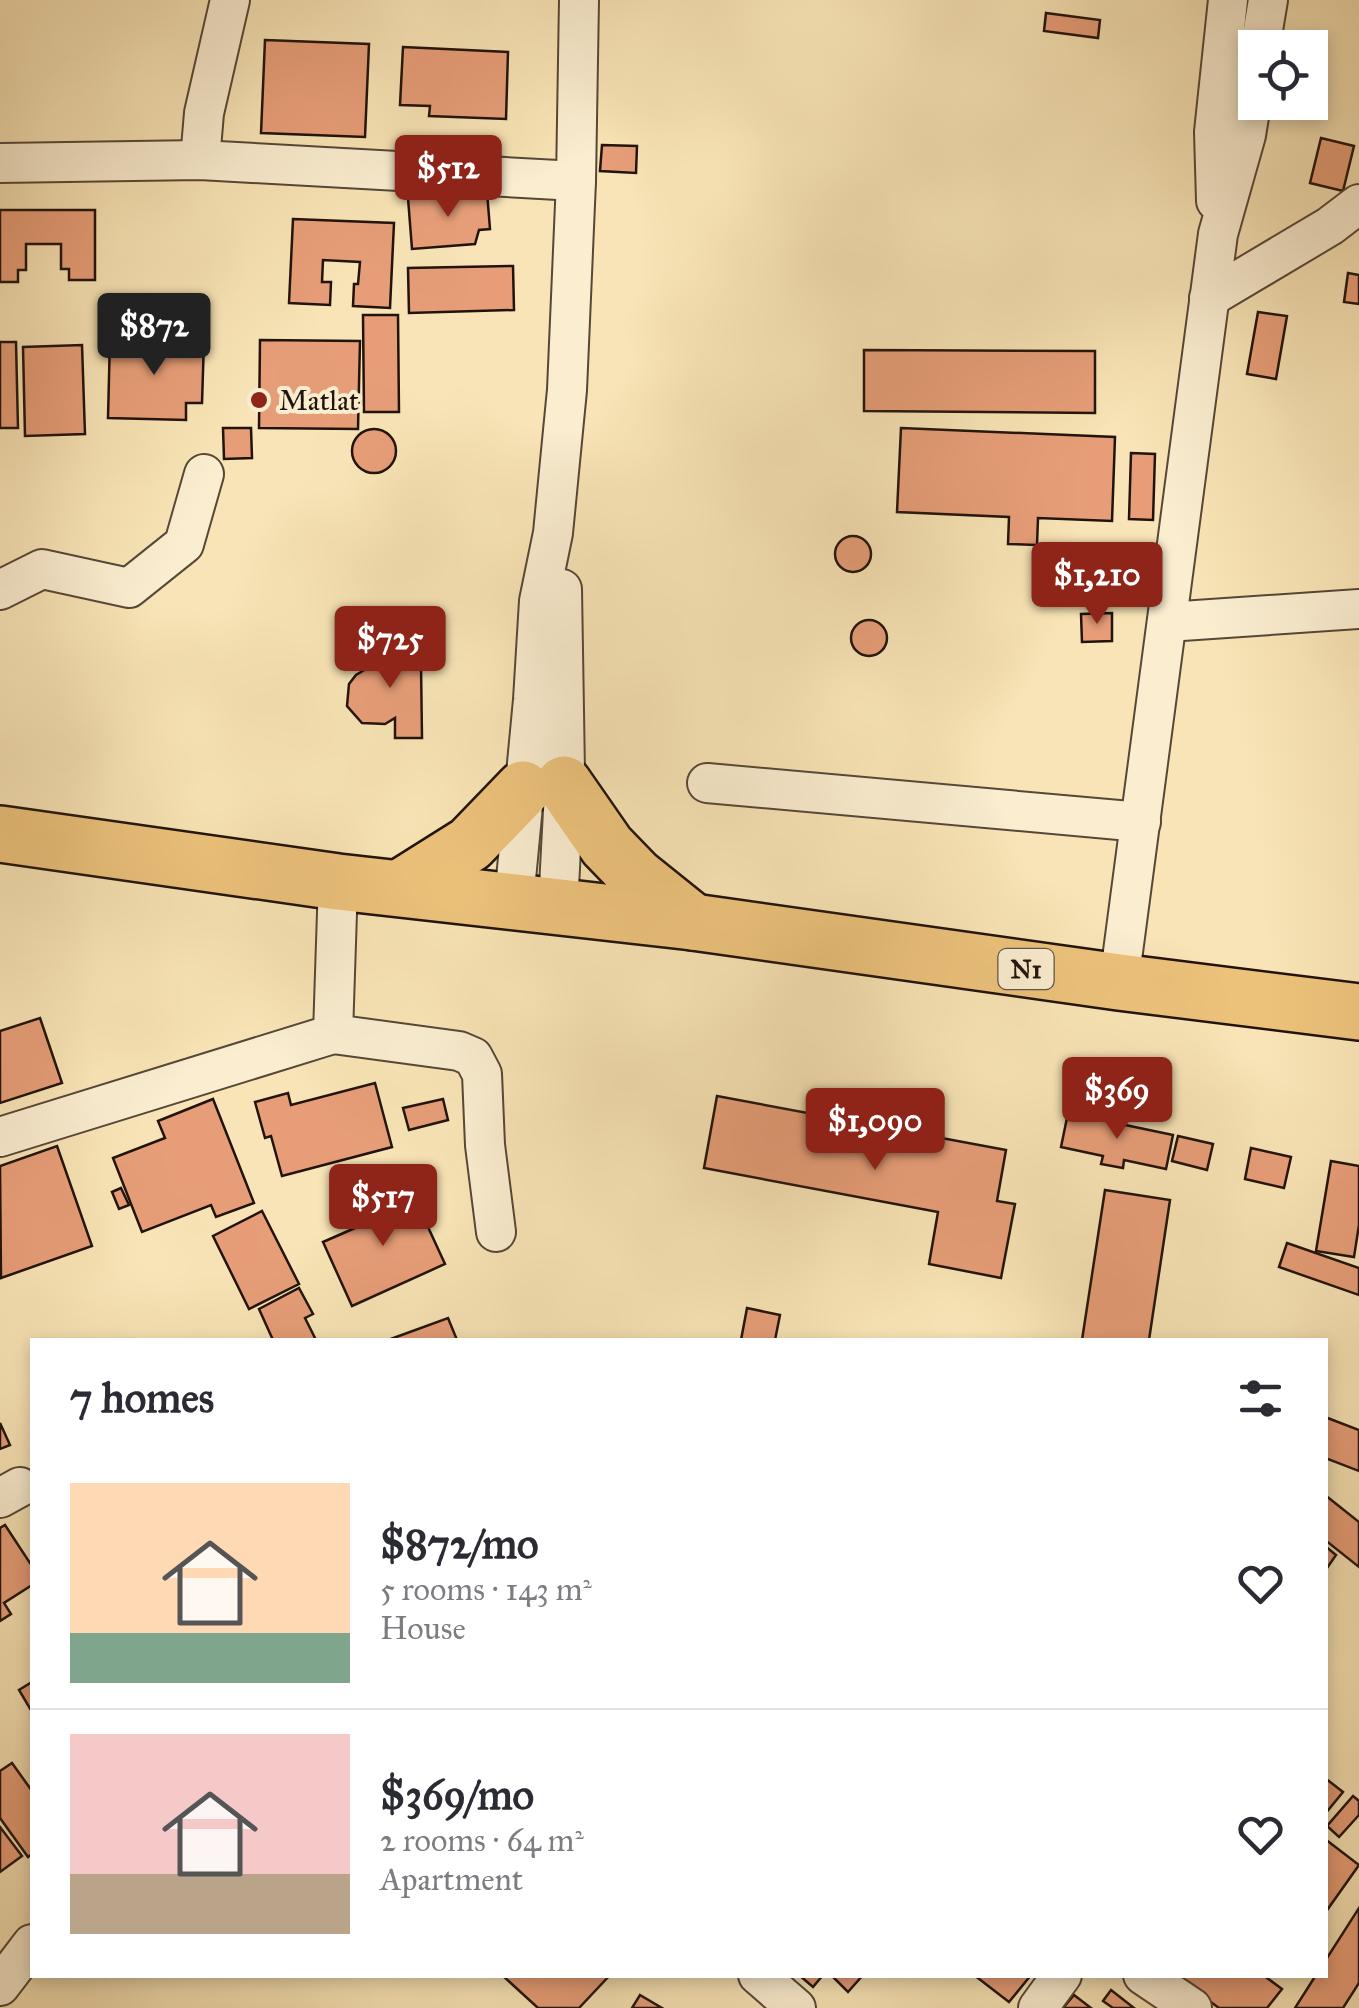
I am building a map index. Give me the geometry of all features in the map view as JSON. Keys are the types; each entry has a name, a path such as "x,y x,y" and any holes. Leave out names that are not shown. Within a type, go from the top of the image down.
{"highway":[{"path":"400,888 470,844 544,786 637,877 693,922"},
{"name":"N1","path":"0,834 338,882 693,922 1359,1012"}],"street":[{"path":"200,160 204,114 230,0"},
{"path":"536,903 561,567 553,532 568,390 578,0"},
{"path":"1218,234 1214,132 1228,0"},
{"path":"1263,30 1268,0"},
{"path":"1119,982 1218,234 1248,120"},
{"path":"0,163 200,160 576,181"},
{"path":"1209,298 1330,226 1359,204"},
{"path":"0,590 42,569 129,588 184,544 204,474"},
{"path":"1167,622 1359,609"},
{"path":"707,783 1141,822"},
{"path":"333,1034 338,882"},
{"path":"0,1137 333,1034 460,1051 472,1057 482,1074 496,1232"},
{"path":"0,1986 30,1947"},
{"path":"761,1978 796,2008"},
{"path":"1038,2008 1060,1978"},
{"path":"1147,1978 1192,2008"}],"building":[{"path":"1046,13 1100,20 1098,38 1044,31"},
{"path":"265,40 369,44 365,137 261,133"},
{"path":"403,47 508,52 506,119 429,116 430,106 400,105"},
{"path":"1321,138 1354,146 1343,191 1310,183"},
{"path":"602,145 637,146 636,173 600,171"},
{"path":"487,192 490,229 479,230 475,244 412,249 408,198"},
{"path":"0,210 95,210 95,280 69,280 69,269 61,269 61,244 26,244 26,270 18,270 18,282 0,282"},
{"path":"293,219 394,223 390,308 353,306 360,262 323,260 322,282 331,282 330,305 289,303"},
{"path":"513,266 514,310 409,313 408,268"},
{"path":"1348,273 1359,275 1359,304 1344,302"},
{"path":"1258,312 1287,316 1276,379 1247,374"},
{"path":"363,315 398,315 399,412 364,412"},
{"path":"110,337 204,340 202,403 186,403 186,420 108,418"},
{"path":"260,340 360,341 358,429 259,428"},
{"path":"0,342 16,342 18,428 0,428"},
{"path":"82,345 85,434 25,436 23,347"},
{"path":"864,350 1095,351 1095,413 864,411"},
{"path":"223,428 251,428 252,458 224,459"},
{"path":"901,428 1115,437 1112,521 1038,518 1037,545 1008,544 1009,517 897,512"},
{"path":"374,429 389,436 396,451 389,466 374,473 359,466 352,451 359,436"},
{"path":"1131,453 1155,454 1153,520 1129,519"},
{"path":"853,536 866,541 871,554 866,567 853,572 840,567 835,554 840,541"},
{"path":"1079,552 1117,553 1116,575 1078,573"},
{"path":"1082,583 1115,585 1114,602 1081,600"},
{"path":"1112,613 1112,641 1082,642 1081,614"},
{"path":"869,620 882,625 887,638 882,651 869,656 856,651 851,638 856,625"},
{"path":"382,636 407,636 406,664 421,664 422,738 395,738 395,718 385,724 362,723 347,706 349,684 356,675 366,669 382,669"},
{"path":"40,1018 62,1083 0,1103 0,1031"},
{"path":"375,1083 392,1147 282,1176 271,1136 265,1138 255,1102 288,1093 291,1105"},
{"path":"717,1096 1006,1150 997,1201 1015,1204 1001,1278 929,1264 938,1212 704,1168"},
{"path":"213,1099 254,1203 216,1217 211,1205 142,1232 113,1158 165,1138 158,1121"},
{"path":"443,1099 448,1120 409,1130 403,1108"},
{"path":"1068,1113 1173,1135 1166,1169 1124,1160 1123,1168 1101,1164 1103,1156 1061,1147"},
{"path":"1178,1136 1213,1144 1207,1170 1172,1161"},
{"path":"57,1146 92,1246 1,1278 0,1166"},
{"path":"1251,1148 1291,1157 1284,1188 1245,1179"},
{"path":"1331,1161 1359,1166 1359,1225 1354,1257 1316,1251"},
{"path":"121,1188 129,1205 119,1209 112,1192"},
{"path":"1105,1190 1170,1200 1149,1338 1082,1338"},
{"path":"392,1194 399,1208 416,1201 445,1264 352,1306 323,1242 355,1228 349,1214"},
{"path":"262,1211 299,1284 249,1309 213,1236"},
{"path":"1287,1243 1359,1268 1359,1295 1279,1267"},
{"path":"299,1288 313,1314 305,1318 315,1338 272,1338 259,1309"},
{"path":"747,1308 780,1315 775,1338 741,1338"},
{"path":"448,1318 456,1338 393,1338"},
{"path":"1328,1418 1359,1430 1359,1471 1328,1459"},
{"path":"0,1423 10,1445 0,1449"},
{"path":"1328,1497 1359,1522 1359,1567 1328,1542"},
{"path":"5,1525 30,1563 30,1586 4,1603 11,1614 0,1621 0,1528"},
{"path":"1328,1548 1336,1555 1328,1567"},
{"path":"30,1683 30,1709 19,1690"},
{"path":"12,1763 30,1788 28,1857 0,1818 0,1771"},
{"path":"1328,1780 1343,1792 1328,1810"},
{"path":"1353,1796 1359,1801 1359,1815 1339,1837 1328,1825"},
{"path":"0,1827 22,1856 0,1872"},
{"path":"1328,1841 1359,1865 1328,1909"},
{"path":"1359,1908 1359,1983 1343,2008 1295,2008 1314,1978 1328,1978 1328,1956"},
{"path":"505,1978 607,1978 579,2008 538,2008"},
{"path":"802,1978 820,1978 813,1987"},
{"path":"834,1978 860,1978 848,1992"},
{"path":"978,1978 1029,1978 1009,2002"},
{"path":"1178,1978 1267,1978 1282,1989 1267,2008 1219,2008"},
{"path":"1111,1990 1134,2008 1113,2008 1103,2001"},
{"path":"640,1995 662,2008 632,2008"},
{"path":"1074,1995 1091,2008 1063,2008"}],"place":[{"name":"Matlat","path":"259,400"}]}
